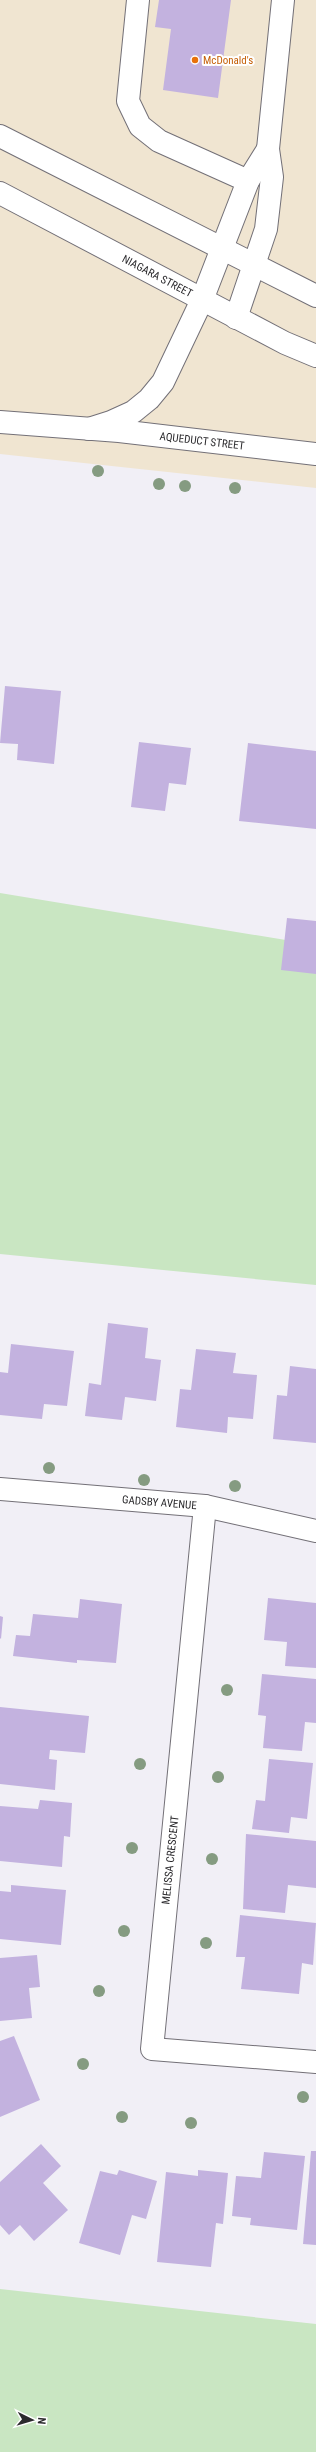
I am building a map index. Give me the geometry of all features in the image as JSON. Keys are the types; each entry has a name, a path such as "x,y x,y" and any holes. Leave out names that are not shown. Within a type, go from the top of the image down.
{"street":[{"path":"138,0 128,101 140,126 159,141 248,181"},
{"path":"236,318 255,266 266,229 272,177 268,149 282,0"},
{"path":"0,136 316,296"},
{"name":"AQUEDUCT STREET","path":"89,429 130,413 157,391 168,373 202,300 248,181 268,149"},
{"name":"NIAGARA STREET","path":"0,193 285,344 316,356"},
{"name":"AQUEDUCT STREET","path":"0,422 89,429 316,454"},
{"name":"GADSBY AVENUE","path":"0,1489 205,1506 316,1531"},
{"name":"MELISSA CRESCENT","path":"205,1506 152,2049 316,2062"}],"shaded area":[{"path":"0,0 316,0 316,488 0,454"}],"green space":[{"path":"0,893 316,945 316,1285 0,1254"},
{"path":"0,2289 316,2324 316,2452 0,2452"}],"building":[{"name":"McDonald's","path":"159,0 231,0 218,98 163,90 171,29 155,27"},
{"path":"5,686 61,691 54,764 17,760 18,744 0,743"},
{"path":"139,742 191,748 186,785 169,783 165,811 131,807"},
{"path":"248,743 316,751 316,829 239,821"},
{"path":"287,918 316,921 316,974 281,970"},
{"path":"108,1323 148,1328 145,1358 161,1360 156,1401 125,1397 122,1420 85,1416 89,1383 101,1385"},
{"path":"11,1344 74,1351 67,1406 44,1404 42,1419 0,1415 0,1372 8,1373"},
{"path":"196,1349 236,1353 233,1373 257,1375 253,1419 228,1417 227,1433 176,1427 180,1389 191,1390"},
{"path":"290,1366 316,1369 316,1443 273,1439 277,1395 287,1396"},
{"path":"268,1598 316,1603 316,1668 285,1666 287,1642 264,1640"},
{"path":"80,1599 122,1604 116,1663 77,1660 77,1663 13,1656 16,1635 30,1636 33,1614 78,1618"},
{"path":"0,1616 3,1617 1,1639 0,1638"},
{"path":"262,1674 316,1679 316,1723 305,1722 302,1751 263,1748 266,1716 258,1715"},
{"path":"0,1707 89,1716 85,1753 50,1750 49,1759 57,1760 55,1790 0,1784"},
{"path":"269,1759 313,1763 307,1819 291,1817 289,1833 252,1829 256,1800 265,1801"},
{"path":"40,1800 72,1803 70,1837 64,1836 62,1867 0,1861 0,1806 38,1809"},
{"path":"246,1834 316,1841 316,1888 288,1885 285,1913 243,1909"},
{"path":"11,1885 66,1890 61,1945 0,1939 0,1891 11,1892"},
{"path":"240,1915 316,1923 313,1965 302,1963 299,1994 241,1989 245,1957 236,1957"},
{"path":"37,1955 40,1987 29,1988 32,2018 0,2021 0,1958"},
{"path":"14,2036 40,2100 0,2117 0,2041"},
{"path":"41,2144 61,2166 43,2183 68,2210 34,2241 20,2225 9,2235 0,2225 0,2182"},
{"path":"311,2151 316,2151 316,2245 303,2244"},
{"path":"264,2152 305,2156 297,2230 250,2225 251,2218 232,2216 236,2176 261,2178"},
{"path":"119,2170 157,2181 146,2219 132,2215 120,2255 79,2243 100,2171 117,2175"},
{"path":"198,2170 228,2173 223,2224 216,2223 211,2267 157,2262 166,2172 198,2176"}],"place":[{"name":"McDonald's","path":"195,60"}]}
